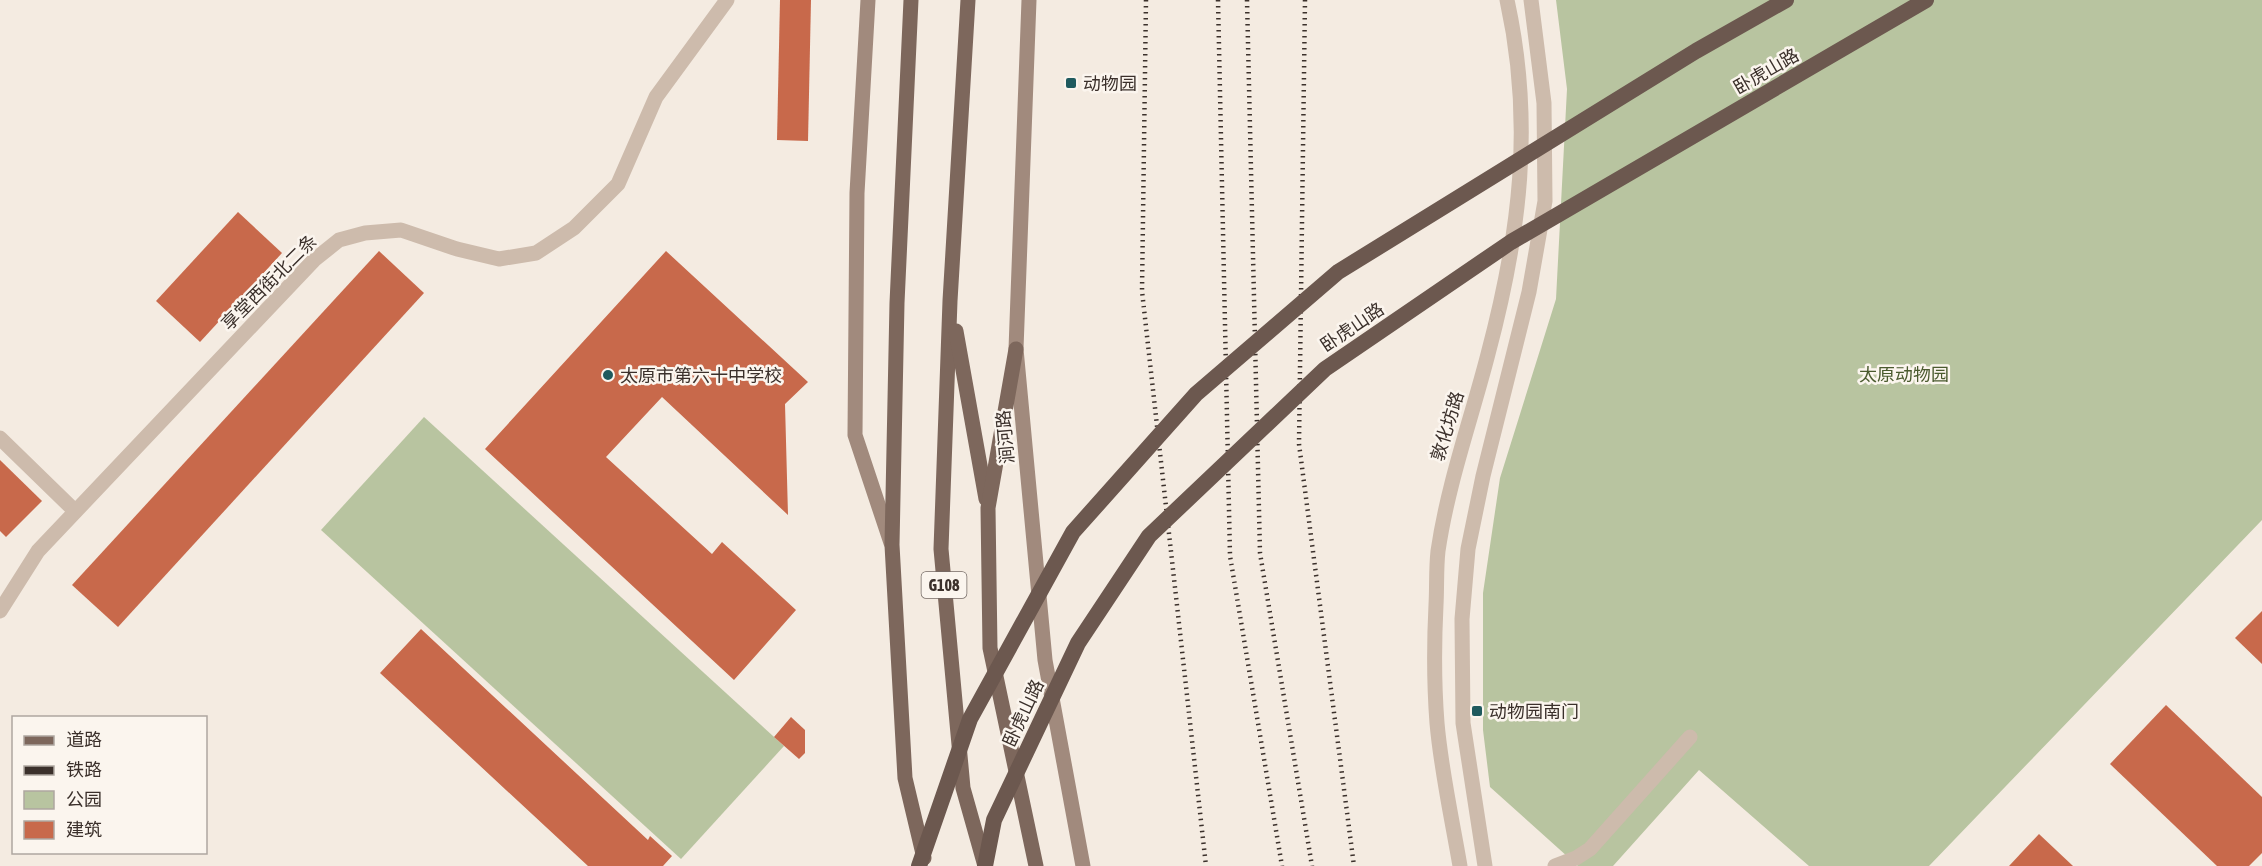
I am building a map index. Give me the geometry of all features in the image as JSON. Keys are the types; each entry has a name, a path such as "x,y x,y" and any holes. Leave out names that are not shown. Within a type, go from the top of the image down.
{"highway":[{"path":"920,866 969,719 1072,532 1196,394 1338,272 1696,51 1786,0"},
{"name":"卧虎山路","path":"985,866 994,820 1077,643 1149,536 1324,369 1511,242 1926,0"}],"main road":[{"path":"868,0 857,193 855,435 892,545"},
{"name":"G108","path":"911,0 897,303 892,545 905,778 926,866"},
{"name":"G108","path":"968,0 950,301 941,549 963,788 985,866"},
{"name":"涧河路","path":"1029,0 1016,349 1045,660 1083,866"},
{"path":"950,301 988,508 990,648 1036,866"},
{"path":"988,508 1016,349"}],"street":[{"name":"享堂西街北二条","path":"0,612 38,551 314,260 339,240 365,232 401,230 457,249 499,259 536,253 574,228 618,184 656,97 727,0"},
{"name":"敦化坊路","path":"1460,866 1437,725 1434,652 1438,553 1450,483 1488,353 1505,285 1520,198 1522,119 1515,34 1507,0"},
{"path":"1485,866 1463,723 1462,619 1468,549 1483,476 1529,292 1545,201 1544,103 1531,0"},
{"path":"0,438 75,511"},
{"path":"1555,866 1590,849 1690,737"}],"green space":[{"name":"太原动物园","path":"1556,0 2262,0 2262,520 1929,866 1809,866 1699,770 1613,866 1578,866 1490,787 1483,730 1483,593 1500,478 1556,299 1567,89"},
{"path":"424,417 784,746 681,859 321,530"}],"building":[{"path":"780,0 811,0 808,141 777,140"},
{"path":"238,212 282,253 200,342 156,301"},
{"path":"379,251 424,293 118,627 72,585"},
{"path":"666,251 808,382 785,404 788,515 662,397 606,457 712,554 722,542 796,610 734,680 485,449"},
{"path":"0,460 42,501 6,537 0,531"},
{"path":"2262,611 2262,664 2235,638"},
{"path":"421,629 648,840 650,836 672,856 663,866 588,866 380,673"},
{"path":"2166,705 2262,797 2262,853 2249,866 2217,866 2110,764"},
{"path":"791,717 805,730 805,753 799,759 774,737"},
{"path":"2039,834 2073,866 2009,866"}],"railway":[{"path":"1146,0 1142,291 1206,866"},
{"path":"1218,0 1230,556 1282,866"},
{"path":"1247,0 1260,553 1312,866"},
{"path":"1305,0 1299,444 1354,866"}],"place":[{"name":"动物园","path":"1071,83"},
{"name":"太原市第六十中学校","path":"608,375"},
{"name":"动物园南门","path":"1477,711"}]}
